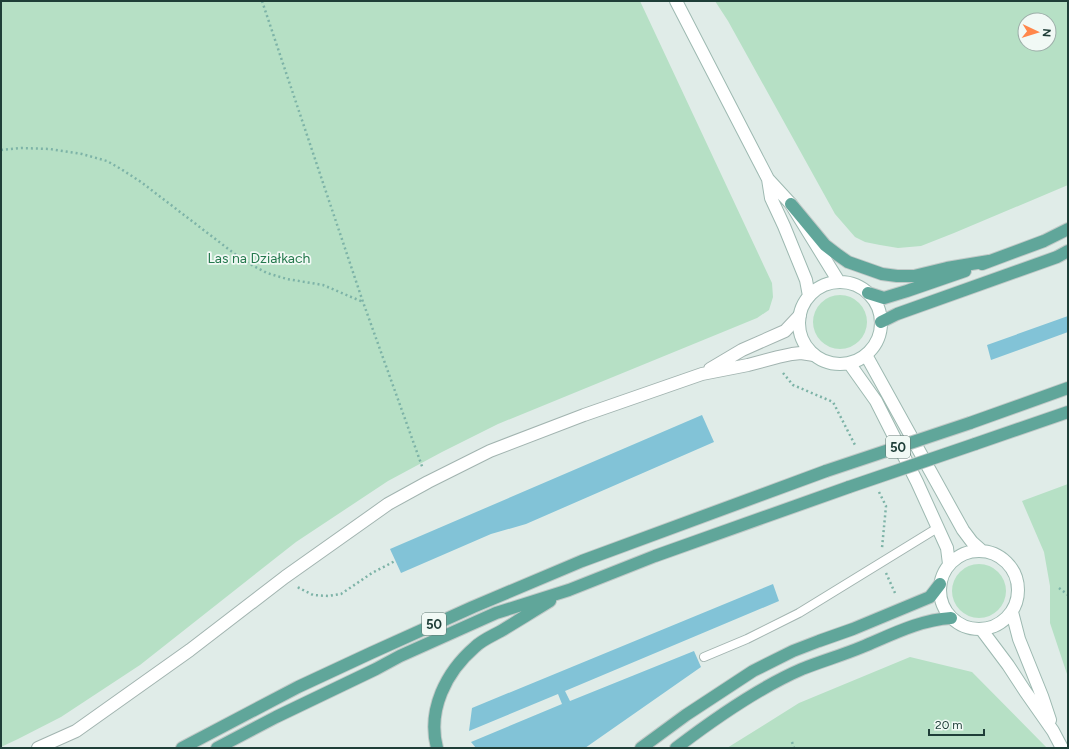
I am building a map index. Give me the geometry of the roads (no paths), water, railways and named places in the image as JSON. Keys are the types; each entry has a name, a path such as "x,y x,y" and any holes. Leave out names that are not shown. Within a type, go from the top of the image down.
{"main road":[{"path":"676,1 768,179 825,245 838,256 848,262 882,274 897,276 914,276 947,268 989,261"},
{"path":"768,179 771,198 806,280 809,296"},
{"path":"791,204 839,282"},
{"path":"868,293 884,298 907,291 1044,241 1068,229"},
{"path":"881,322 897,314 1057,257 1068,251"},
{"path":"839,282 850,283 860,287 868,293 878,306 881,322 880,335 875,346 866,355 854,362 840,365 826,362 814,355 806,347 801,337 799,326 800,314 803,305 809,296 822,286 839,282"},
{"path":"702,374 742,350 786,331 800,314"},
{"path":"38,748 76,731 190,650 288,575 388,504 428,482 490,451 584,415 702,374 792,354 801,353 814,355"},
{"path":"866,355 963,530 972,542 981,550"},
{"path":"849,363 876,401 917,482 947,548 949,564"},
{"name":"50","path":"182,748 298,687 473,607 582,561 826,471 970,423 1068,388"},
{"name":"50","path":"217,748 276,717 407,653 496,614 569,590 655,556 849,487 1068,412"},
{"path":"981,550 993,553 1004,559 1012,568 1017,579 1018,592 1016,604 1006,619 990,628 972,629 961,625 945,611 941,602 940,584 943,572 958,556 981,550"},
{"path":"641,748 686,715 753,671 793,651 853,629 930,596 940,584"},
{"path":"437,748 434,732 436,708 441,693 454,668 474,647 485,639 569,590"},
{"path":"1012,612 1019,639 1042,696 1053,731"},
{"path":"676,748 698,731 763,689 801,670 910,627 937,619 952,618"},
{"path":"982,629 1053,731 1062,748"}],"lane":[{"path":"704,657 747,639 799,613 938,527"}],"water":[{"path":"1068,316 1068,332 991,360 987,345"},
{"path":"702,415 714,442 526,524 491,534 401,573 390,549"},
{"path":"773,584 779,601 565,691 570,701 694,651 701,667 585,748 476,748 471,742 562,704 558,694 469,731 472,708"}],"park label":[{"name":"Las na Działkach","path":"259,258"}]}
